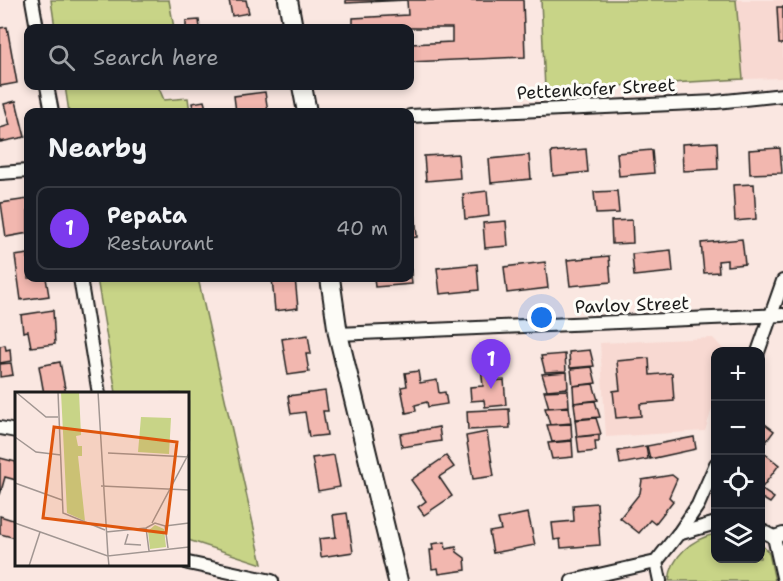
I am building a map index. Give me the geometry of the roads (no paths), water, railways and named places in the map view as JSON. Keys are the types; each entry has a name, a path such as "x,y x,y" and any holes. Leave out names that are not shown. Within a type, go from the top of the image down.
{"street":[{"path":"32,0 36,24"},
{"path":"288,0 292,24"},
{"path":"48,90 51,108"},
{"path":"303,90 306,108"},
{"name":"Pettenkofer Street","path":"414,116 716,102 783,95"},
{"path":"0,173 24,171"},
{"path":"760,347 777,316 783,281"},
{"path":"81,282 99,392"},
{"path":"331,282 338,334 398,581"},
{"name":"Pavlov Street","path":"338,334 777,316"},
{"path":"0,428 15,431"},
{"path":"572,581 656,562 698,505 711,478"},
{"path":"678,534 711,524"},
{"path":"778,536 783,577"},
{"path":"656,562 660,581"},
{"path":"189,563 272,581"}],"place":[{"name":"Pepata","path":"491,389"}]}
